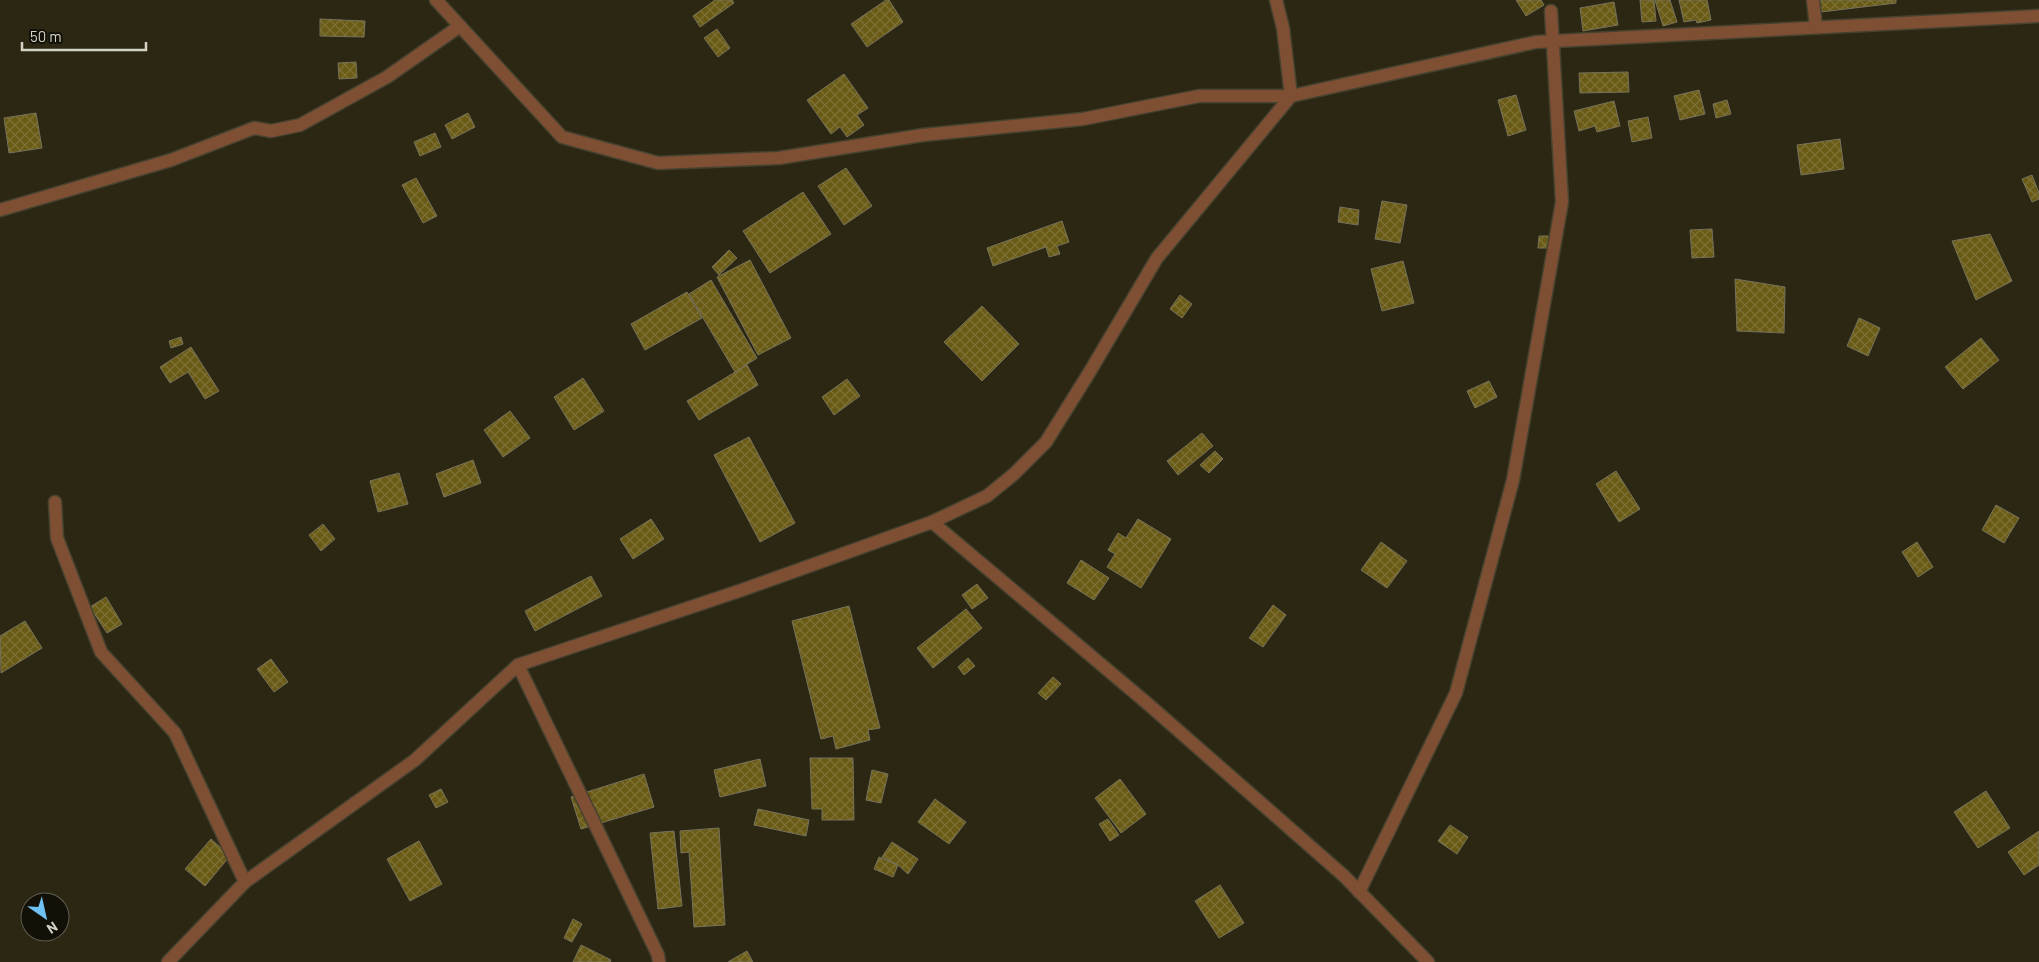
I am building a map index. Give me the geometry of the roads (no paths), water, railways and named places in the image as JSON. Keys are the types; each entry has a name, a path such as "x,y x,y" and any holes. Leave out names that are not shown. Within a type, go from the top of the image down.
{"street":[{"path":"436,0 562,137 658,162 779,158 924,135 1083,119 1199,96 1291,96 1536,42 2039,16"},
{"path":"168,962 245,882 415,760 518,665 742,590 932,522 987,496 1014,474 1046,442 1157,258 1291,96 1283,28 1276,0"},
{"path":"1813,0 1816,27"},
{"path":"1359,892 1456,693 1513,480 1562,202 1551,11"},
{"path":"0,210 172,160 254,128 271,131 300,125 387,77 460,26"},
{"path":"56,502 57,538 101,652 175,732 245,882"},
{"path":"932,522 1148,704 1344,876 1428,962"},
{"path":"518,665 658,955 659,962"}]}
